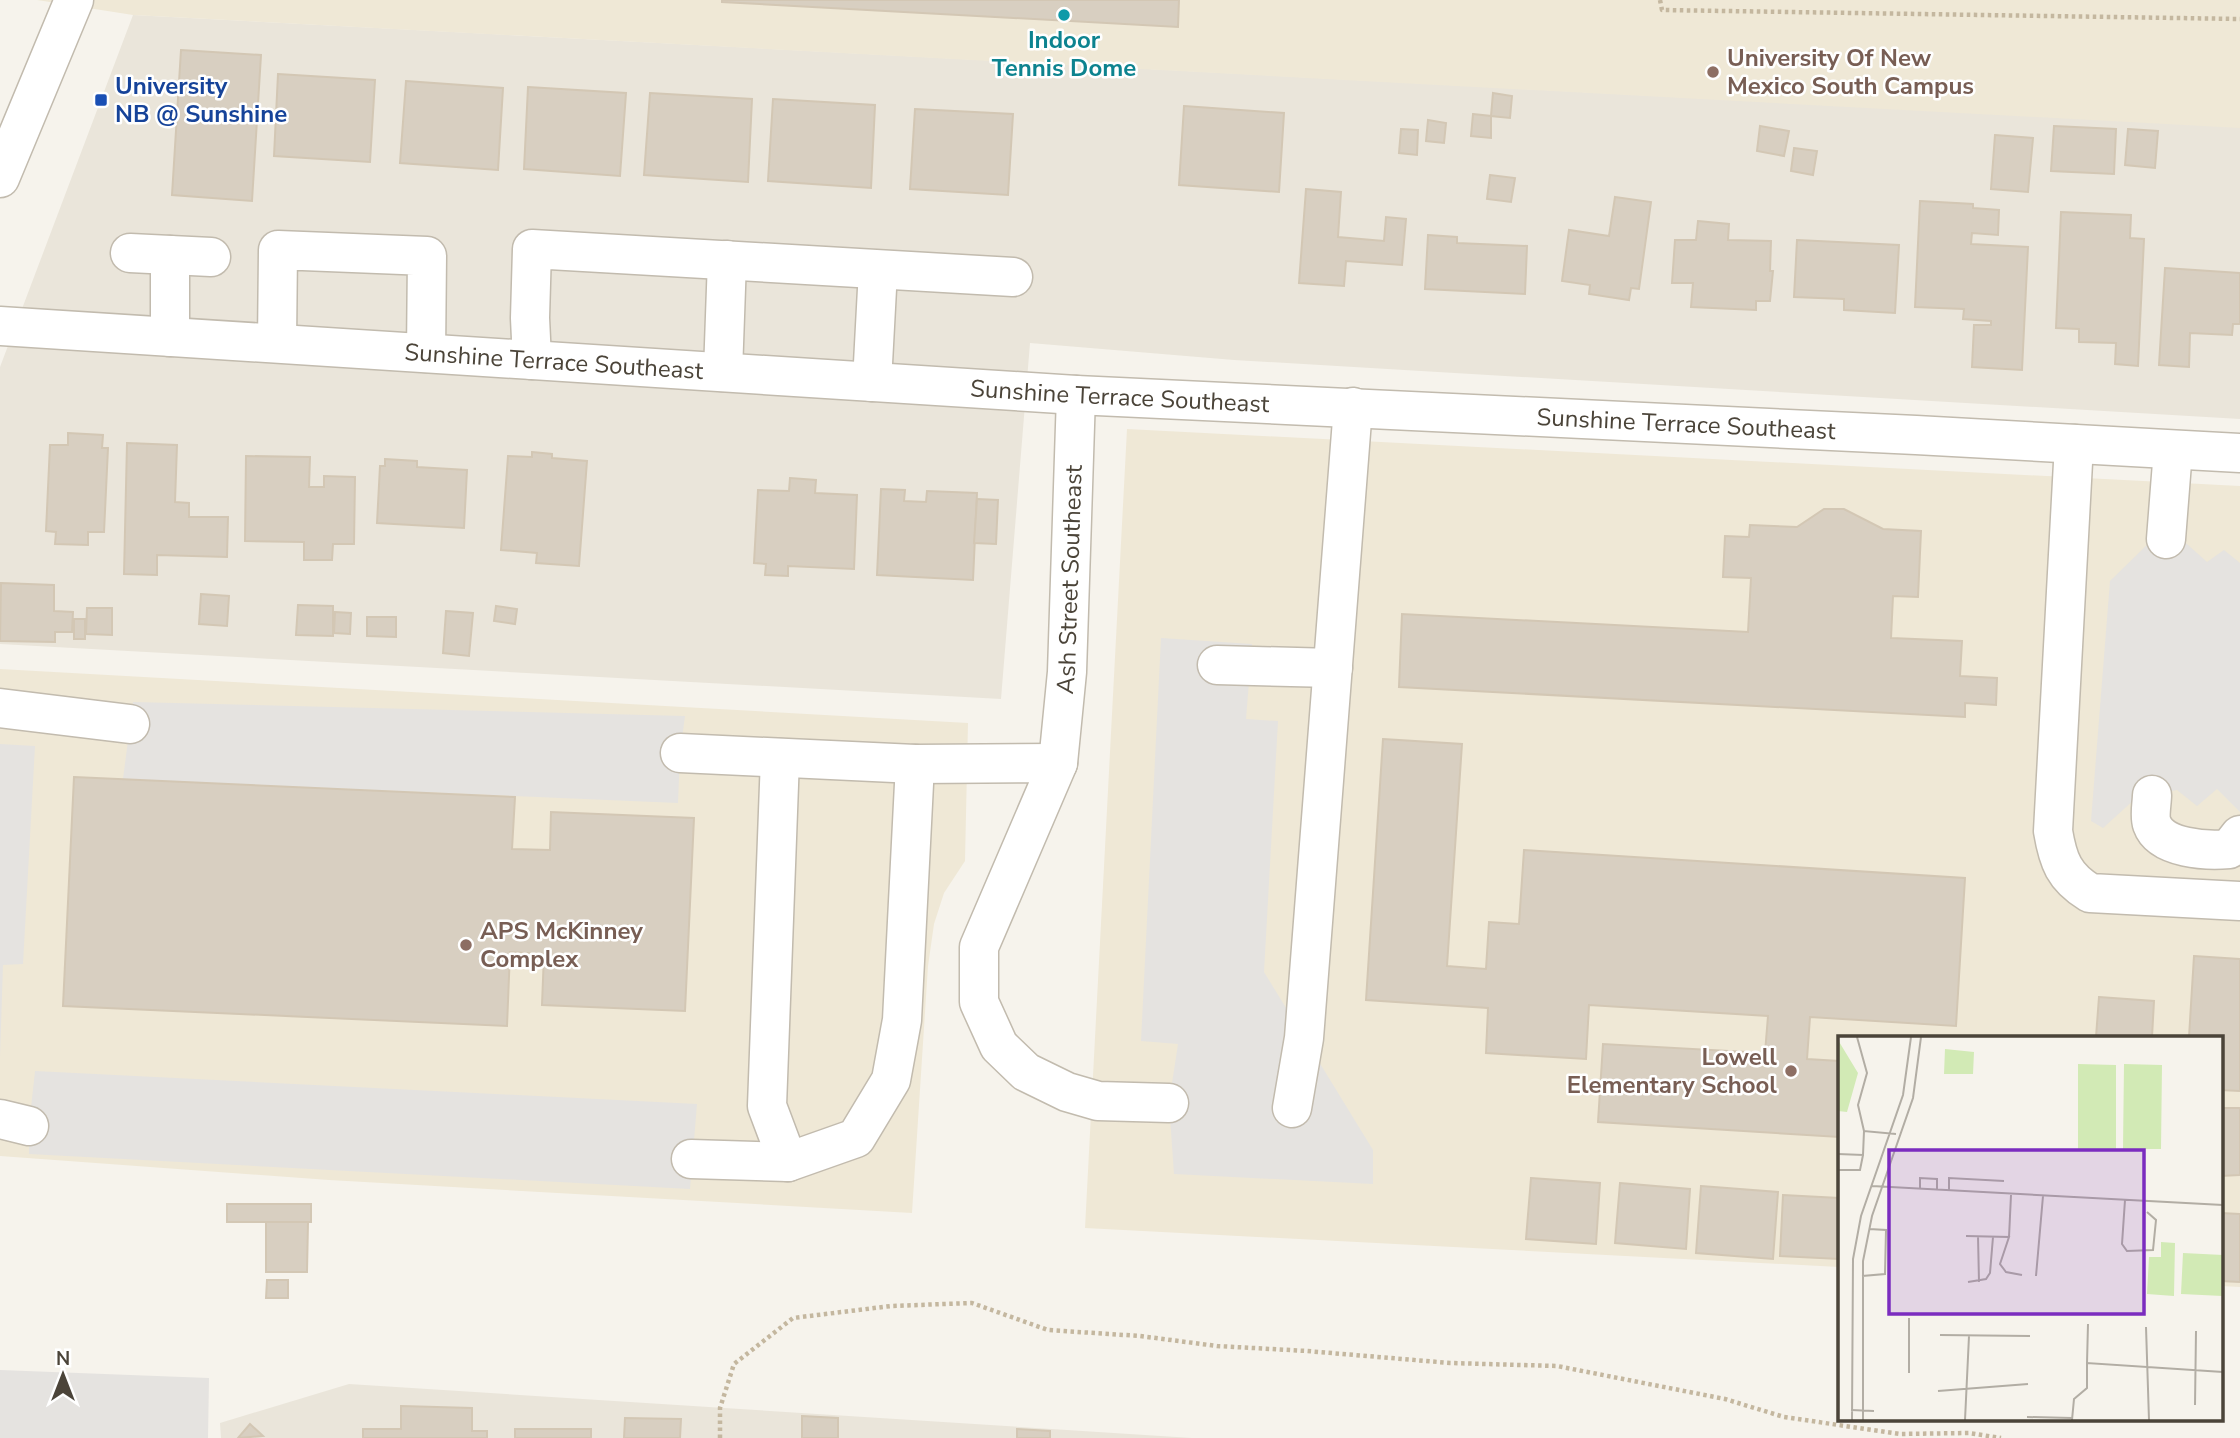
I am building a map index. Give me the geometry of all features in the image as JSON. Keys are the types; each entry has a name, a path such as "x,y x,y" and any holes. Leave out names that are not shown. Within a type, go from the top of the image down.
{"street":[{"path":"0,178 74,0"},
{"path":"532,360 532,249 1013,277"},
{"path":"277,343 278,250 427,256 426,353"},
{"path":"130,253 211,257"},
{"path":"170,255 170,337"},
{"path":"723,372 727,260"},
{"path":"872,382 878,270"},
{"name":"Sunshine Terrace Southeast","path":"0,326 1076,395 2240,453"},
{"name":"Ash Street Southeast","path":"1076,395 1067,672 1058,763 979,947 979,1002 999,1046 1027,1072 1067,1093 1098,1101 1169,1103"},
{"path":"1292,1108 1304,1038 1353,407"},
{"path":"2074,444 2053,831 2058,858 2073,882 2091,893 2240,901"},
{"path":"2166,538 2173,450"},
{"path":"1217,665 1333,668"},
{"path":"0,708 130,724"},
{"path":"680,753 915,764 1058,763"},
{"path":"780,758 767,1106 788,1161"},
{"path":"691,1158 788,1161 856,1138 891,1080 902,1020 915,764"},
{"path":"2152,795 2152,824 2164,839 2202,851 2229,849 2240,835"}],"path":[{"path":"1660,0 1662,10 2240,19"},
{"path":"720,1438 720,1408 734,1364 793,1318 891,1306 972,1303 1048,1330 1140,1336 1217,1346 1451,1363 1557,1366 1725,1399 1784,1417 1900,1434 1969,1433 2001,1438"}],"shaded area":[{"name":"University Of New Mexico South Campus","path":"37,0 2240,0 2240,128 133,15"},
{"path":"133,15 2240,127 2240,419 1234,360 1030,343 1001,699 0,644 0,367"},
{"path":"1127,429 2240,486 2240,1287 2222,1286 2222,1036 1838,1036 1838,1267 1085,1228"},
{"path":"2178,536 2207,562 2224,550 2240,563 2240,812 2217,789 2197,806 2177,790 2136,798 2103,828 2091,821 2110,581 2149,543"},
{"path":"1161,638 1252,644 1246,719 1278,721 1264,972 1373,1150 1373,1184 1174,1174 1169,1103 1178,1044 1141,1041"},
{"name":"APS McKinney Complex","path":"0,669 968,723 965,861 944,893 934,924 928,966 912,1213 329,1180 0,1156"},
{"path":"133,702 685,716 678,803 123,779"},
{"path":"0,744 35,746 23,964 3,965 0,1057"},
{"path":"35,1071 697,1104 690,1189 29,1154"},
{"path":"0,1370 209,1378 208,1438 0,1438"},
{"path":"349,1384 1192,1438 221,1438 220,1423"}],"building":[{"name":"Indoor Tennis Dome","path":"722,0 1179,0 1178,27"},
{"path":"181,50 261,55 252,201 172,195"},
{"path":"278,74 375,80 370,162 274,156"},
{"path":"406,81 503,88 498,170 400,163"},
{"path":"528,87 626,93 620,176 524,169"},
{"path":"650,93 752,99 748,182 644,175"},
{"path":"1493,93 1512,96 1510,118 1491,116"},
{"path":"773,99 875,105 871,188 768,181"},
{"path":"1184,106 1284,113 1279,192 1179,185"},
{"path":"915,109 1013,114 1008,195 910,189"},
{"path":"1473,114 1491,116 1491,138 1471,136"},
{"path":"1428,120 1446,123 1444,143 1426,141"},
{"path":"1760,126 1789,131 1784,156 1757,151"},
{"path":"2054,126 2116,129 2114,174 2051,171"},
{"path":"1401,129 1418,130 1417,155 1399,153"},
{"path":"2128,129 2158,131 2155,168 2125,165"},
{"path":"1995,135 2033,138 2028,192 1991,189"},
{"path":"1794,148 1817,151 1813,175 1791,171"},
{"path":"1490,175 1515,178 1511,202 1487,199"},
{"path":"1306,189 1341,192 1338,237 1384,241 1386,217 1406,219 1402,265 1346,261 1344,286 1299,283"},
{"path":"1615,197 1651,202 1639,289 1631,288 1629,300 1589,294 1590,285 1562,281 1569,230 1609,236"},
{"path":"1920,201 1973,204 1973,208 1999,210 1998,235 1972,233 1971,244 2028,247 2022,370 1972,367 1974,325 1991,325 1991,321 1963,319 1964,309 1915,307"},
{"path":"2061,212 2131,215 2130,238 2144,239 2138,366 2115,364 2116,343 2079,342 2079,329 2056,328"},
{"path":"1698,221 1729,224 1728,240 1771,241 1770,271 1773,271 1770,301 1756,301 1756,310 1691,307 1693,283 1672,283 1675,240 1696,240"},
{"path":"1428,235 1457,237 1457,243 1527,246 1525,294 1425,289"},
{"path":"1797,240 1899,245 1895,313 1844,310 1844,299 1794,297"},
{"path":"2165,268 2240,273 2240,324 2233,324 2232,335 2190,333 2189,367 2159,365"},
{"path":"68,433 103,435 102,448 108,448 104,532 88,532 88,545 55,544 56,532 46,531 50,445 68,445"},
{"path":"127,443 177,445 175,502 189,503 189,517 228,517 227,557 157,555 157,575 124,574"},
{"path":"532,452 552,454 552,458 587,461 579,566 536,563 537,553 501,550 508,456 532,457"},
{"path":"246,456 310,457 309,487 324,487 324,476 355,477 354,544 333,544 332,560 304,560 304,542 245,541"},
{"path":"385,459 417,461 417,467 467,470 464,528 377,523 380,466 385,466"},
{"path":"790,478 816,480 815,493 857,495 854,569 788,566 788,576 765,575 766,564 754,563 758,490 789,491"},
{"path":"881,489 905,490 904,501 926,502 927,491 977,493 973,580 877,575"},
{"path":"977,499 998,500 996,544 974,543"},
{"path":"1824,509 1844,509 1883,529 1921,531 1918,597 1893,596 1891,638 1962,641 1960,676 1997,678 1996,705 1965,703 1965,717 1399,687 1402,614 1748,632 1751,578 1723,577 1725,536 1749,537 1750,525 1797,527"},
{"path":"1,583 54,585 54,611 73,612 72,632 55,632 55,642 0,641"},
{"path":"201,594 229,596 227,626 199,624"},
{"path":"298,605 333,606 333,636 296,635"},
{"path":"496,606 517,609 515,624 494,621"},
{"path":"87,608 112,608 112,635 86,634"},
{"path":"446,611 473,613 469,656 443,653"},
{"path":"335,612 351,613 350,634 334,633"},
{"path":"367,617 396,617 396,637 367,636"},
{"path":"74,619 85,619 85,639 74,639"},
{"path":"1383,739 1462,744 1447,966 1486,969 1489,922 1519,924 1524,850 1965,878 1956,1026 1810,1017 1807,1059 1838,1061 1838,1137 1598,1122 1603,1044 1765,1053 1768,1016 1589,1005 1586,1059 1486,1053 1488,1008 1366,1000"},
{"name":"APS McKinney Complex","path":"74,777 515,797 512,849 550,850 551,812 694,818 685,1011 542,1005 544,954 510,952 507,1026 63,1006"},
{"path":"2194,956 2240,959 2240,1091 2222,1090 2222,1036 2189,1036"},
{"path":"2099,997 2154,1001 2152,1036 2096,1036"},
{"path":"2222,1108 2240,1108 2240,1175 2222,1176"},
{"path":"1531,1178 1600,1183 1596,1244 1526,1239"},
{"path":"1620,1183 1690,1189 1686,1249 1615,1243"},
{"path":"1701,1186 1778,1192 1773,1259 1696,1253"},
{"path":"1783,1195 1838,1198 1838,1259 1780,1256"},
{"path":"227,1204 311,1204 311,1222 227,1222"},
{"path":"2222,1213 2240,1214 2240,1282 2222,1281"},
{"path":"266,1222 308,1222 307,1272 266,1272"},
{"path":"267,1280 288,1280 288,1298 266,1298"},
{"path":"401,1406 472,1408 472,1431 487,1431 487,1438 363,1438 363,1429 401,1429"},
{"path":"802,1416 838,1418 838,1438 802,1438"},
{"path":"625,1418 681,1419 680,1438 624,1438"},
{"path":"250,1424 263,1436 238,1438"},
{"path":"515,1429 591,1429 591,1438 515,1438"},
{"path":"1017,1429 1050,1431 1050,1438 1017,1438"}],"place":[{"name":"Indoor Tennis Dome","path":"1064,15"},
{"name":"University Of New Mexico South Campus","path":"1713,72"},
{"name":"University NB @ Sunshine","path":"101,100"},
{"name":"APS McKinney Complex","path":"466,945"},
{"name":"Lowell Elementary School","path":"1791,1071"}]}
